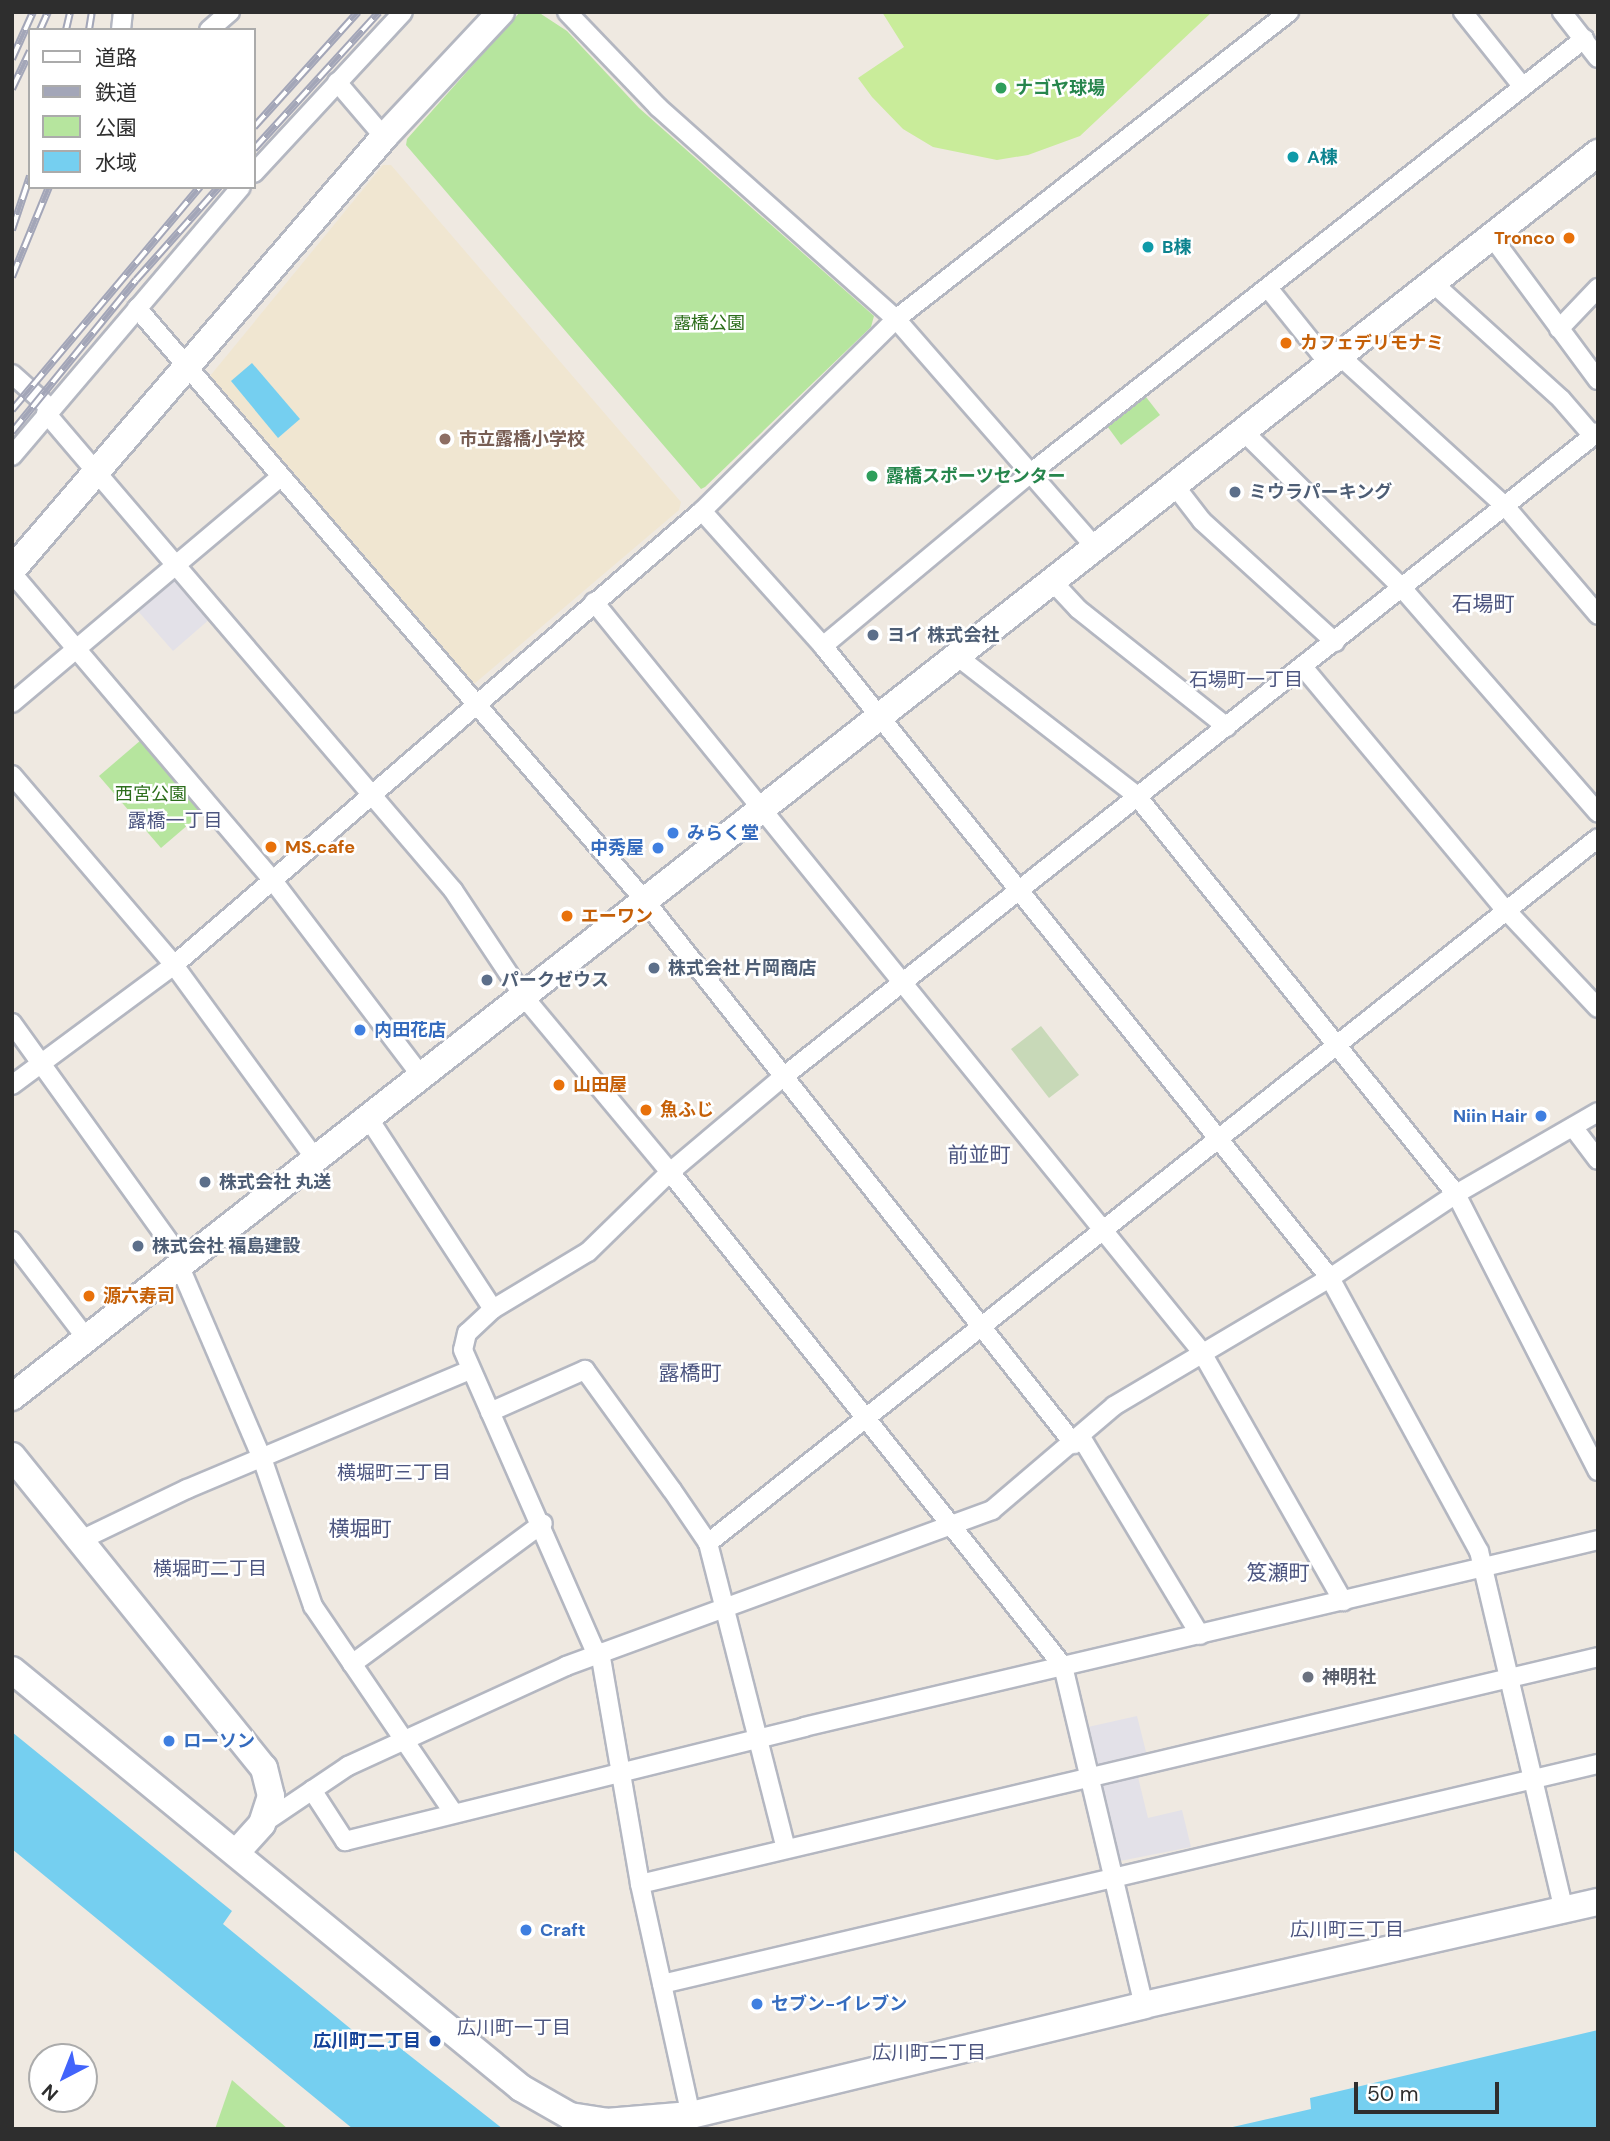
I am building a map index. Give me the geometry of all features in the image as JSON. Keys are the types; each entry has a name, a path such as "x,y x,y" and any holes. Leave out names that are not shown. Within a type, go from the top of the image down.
{"street":[{"path":"210,28 230,12"},
{"path":"256,171 403,12"},
{"path":"422,1077 274,882 12,571 384,138 501,12"},
{"path":"566,12 658,107 896,319 1096,548"},
{"path":"12,1086 174,965 274,882 373,793 702,511 896,319 1289,12"},
{"path":"1463,12 1522,86"},
{"path":"1562,12 1598,58"},
{"path":"823,646 1032,472 1584,39"},
{"path":"337,82 384,138"},
{"path":"12,1397 1598,153"},
{"path":"12,456 48,410 239,189"},
{"path":"1492,237 1598,380"},
{"path":"691,2122 640,1884 598,1652 554,1559 543,1523 470,1370 463,1350 467,1333 493,1309 588,1252 670,1172 783,1077 1595,434 1561,399 1433,283"},
{"path":"1268,288 1335,360 1505,506 1598,615"},
{"path":"1559,328 1598,288"},
{"path":"137,308 646,902 783,1077 1077,1440 1200,1635"},
{"path":"12,374 48,410 174,567 373,793 453,891 524,997 670,1172 1063,1666 1144,2005"},
{"path":"1244,432 1402,588 1598,813"},
{"path":"12,703 280,477"},
{"path":"1175,486 1202,521 1335,642"},
{"path":"702,511 823,646 1330,1278 1479,1551 1564,1910"},
{"path":"1053,582 1078,609 1227,727"},
{"path":"594,602 765,809 1201,1351 1343,1601"},
{"path":"958,657 1136,795 1456,1194 1598,1471"},
{"path":"1303,667 1504,908 1598,1008"},
{"path":"12,775 174,965 316,1160"},
{"path":"708,1543 1504,908 1598,838"},
{"path":"12,1023 182,1265 262,1458 313,1606 453,1812"},
{"path":"237,1852 262,1824 348,1766 598,1652 953,1527 992,1510 1114,1406 1201,1351 1330,1278 1456,1194 1598,1112"},
{"path":"369,1119 493,1309"},
{"path":"1573,1126 1598,1160"},
{"path":"12,1241 87,1339"},
{"path":"82,1540 262,1458 470,1370"},
{"path":"490,1412 585,1370 708,1543 728,1608 786,1848"},
{"path":"12,1456 264,1768 271,1796 262,1824"},
{"path":"352,1664 543,1523"},
{"path":"312,1790 345,1841 758,1738 1598,1541"},
{"path":"640,1884 1088,1775 1598,1657"},
{"path":"12,1671 237,1852 521,2088 570,2116 606,2122 691,2122 1144,2005 1598,1902"},
{"path":"662,1984 1113,1875 1598,1764"}],"shaded area":[{"name":"市立露橋小学校","path":"383,165 391,165 681,502 679,510 474,684 210,376"},
{"path":"171,580 177,580 211,618 173,651 137,610"},
{"path":"1137,1716 1147,1756 1101,1767 1096,1762 1088,1727"},
{"path":"1137,1773 1148,1818 1182,1810 1191,1847 1120,1861 1101,1785"}],"green space":[{"name":"露橋公園","path":"520,12 538,12 567,31 639,108 874,316 871,327 701,489 406,145 407,139"},
{"name":"ナゴヤ球場","path":"882,12 1212,12 1080,136 1028,155 997,160 933,147 903,129 872,97 858,78 904,47"},
{"path":"1146,397 1160,415 1121,445 1107,426"},
{"name":"西宮公園","path":"141,740 203,812 161,848 99,776"},
{"path":"1041,1026 1079,1075 1049,1098 1011,1049"},
{"path":"232,2080 288,2129 215,2129"}],"water":[{"path":"252,363 300,419 278,438 231,381"},
{"path":"12,1732 232,1911 223,1924 379,2052 390,2040 503,2129 353,2129 12,1849"},
{"path":"1598,2030 1598,2129 1224,2129 1311,2109 1310,2098"}],"railway":[{"path":"12,59 33,12"},
{"path":"41,28 48,12"},
{"path":"66,28 70,12"},
{"path":"89,28 92,12"},
{"path":"256,125 358,12"},
{"path":"256,147 379,12"},
{"path":"12,89 28,55"},
{"path":"12,230 28,182"},
{"path":"12,277 48,189"},
{"path":"12,410 198,189"},
{"path":"12,432 136,280 217,189"}],"place":[{"name":"ナゴヤ球場","path":"1001,88"},
{"name":"A棟","path":"1293,157"},
{"name":"Tronco","path":"1569,238"},
{"name":"B棟","path":"1148,247"},
{"name":"カフェデリモナミ","path":"1286,343"},
{"name":"市立露橋小学校","path":"445,439"},
{"name":"露橋スポーツセンター","path":"872,476"},
{"name":"ミウラパーキング","path":"1235,492"},
{"name":"ヨイ 株式会社","path":"873,635"},
{"name":"みらく堂","path":"673,833"},
{"name":"MS.cafe","path":"271,847"},
{"name":"中秀屋","path":"658,848"},
{"name":"エーワン","path":"567,916"},
{"name":"株式会社 片岡商店","path":"654,968"},
{"name":"パークゼウス","path":"487,980"},
{"name":"内田花店","path":"360,1030"},
{"name":"山田屋","path":"559,1085"},
{"name":"魚ふじ","path":"646,1110"},
{"name":"Niin Hair","path":"1541,1116"},
{"name":"株式会社 丸送","path":"205,1182"},
{"name":"株式会社 福島建設","path":"138,1246"},
{"name":"源六寿司","path":"89,1296"},
{"name":"神明社","path":"1308,1677"},
{"name":"ローソン","path":"169,1741"},
{"name":"Craft","path":"526,1930"},
{"name":"セブン-イレブン","path":"757,2004"},
{"name":"広川町二丁目","path":"435,2041"}],"district":[{"name":"石場町","path":"1483,604"},
{"name":"石場町一丁目","path":"1246,680"},
{"name":"露橋一丁目","path":"175,821"},
{"name":"前並町","path":"979,1155"},
{"name":"露橋町","path":"690,1373"},
{"name":"横堀町三丁目","path":"394,1473"},
{"name":"横堀町","path":"360,1529"},
{"name":"横堀町二丁目","path":"210,1569"},
{"name":"笈瀬町","path":"1278,1573"},
{"name":"広川町三丁目","path":"1347,1930"},
{"name":"広川町一丁目","path":"514,2028"},
{"name":"広川町二丁目","path":"929,2053"}]}
